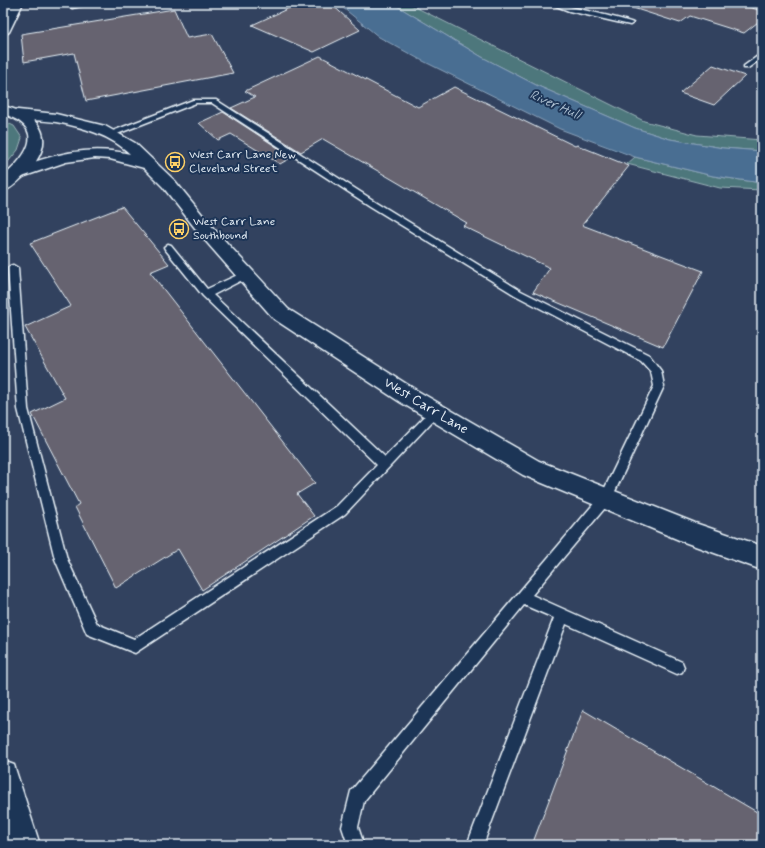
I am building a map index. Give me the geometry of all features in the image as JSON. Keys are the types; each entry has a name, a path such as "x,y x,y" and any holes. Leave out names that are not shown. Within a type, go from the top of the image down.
{"main road":[{"path":"3,32 17,3"},
{"name":"West Carr Lane","path":"3,110 18,114 56,118 100,129 130,146 169,184 281,314 436,412 531,468 693,534 762,558"},
{"path":"3,186 29,160 36,148 38,139 29,123 18,114"},
{"name":"West Carr Lane","path":"16,174 45,162 86,153 125,156 150,167"},
{"path":"3,776 24,845"}],"lane":[{"path":"70,3 72,6 91,3"},
{"path":"552,3 569,9 630,23"},
{"path":"569,9 574,3"},
{"path":"746,66 762,55"},
{"path":"109,134 195,101 214,102 373,204 518,293 645,358 656,371 659,386 606,498 357,797 350,827 356,845"},
{"path":"168,247 206,294 385,465"},
{"path":"14,268 23,409 61,559 92,629 135,646 341,510 436,412"},
{"path":"206,294 245,274"},
{"path":"522,597 677,667"},
{"path":"475,845 562,615"}],"shaded area":[{"path":"7,3 337,3 379,37 419,59 615,151 635,157 627,164 720,188 762,190 762,845 3,845 3,168 18,150 14,126 3,121 3,13"},
{"path":"407,3 762,3 762,140 697,135 644,121"}],"green space":[{"path":"392,3 407,3 644,121 697,135 762,140 762,151 723,148 670,139 635,128 538,86 482,57"},
{"path":"3,121 14,126 22,138 18,150 3,168"},
{"path":"635,157 713,176 762,183 762,190 720,188 627,164"}],"water":[{"name":"River Hull","path":"337,3 392,3 482,57 538,86 635,128 670,139 723,148 762,151 762,183 713,176 635,157 560,129 419,59 379,37"}],"building":[{"path":"300,3 330,3 360,30 314,52 252,25"},
{"path":"631,3 735,3 762,11 762,19 744,33 690,16 680,23 630,7"},
{"path":"174,9 187,38 212,34 233,73 86,101 74,53 24,62 21,34"},
{"path":"320,56 418,107 454,87 575,146 577,145 629,166 582,225 703,271 663,347 533,292 550,268 463,226 467,223 323,139 301,152 231,108 255,97 245,91"},
{"path":"713,65 745,76 714,105 680,93"},
{"path":"223,112 292,157 280,164 231,134 218,140 199,123"},
{"path":"122,207 169,264 150,272 315,483 297,494 314,516 202,590 178,549 116,588 75,507 79,504 32,414 65,398 25,327 71,306 30,243"},
{"path":"583,710 762,815 762,845 532,845"}],"place":[{"name":"West Carr Lane New Cleveland Street","path":"175,162"},
{"name":"West Carr Lane Southbound","path":"179,229"}]}
